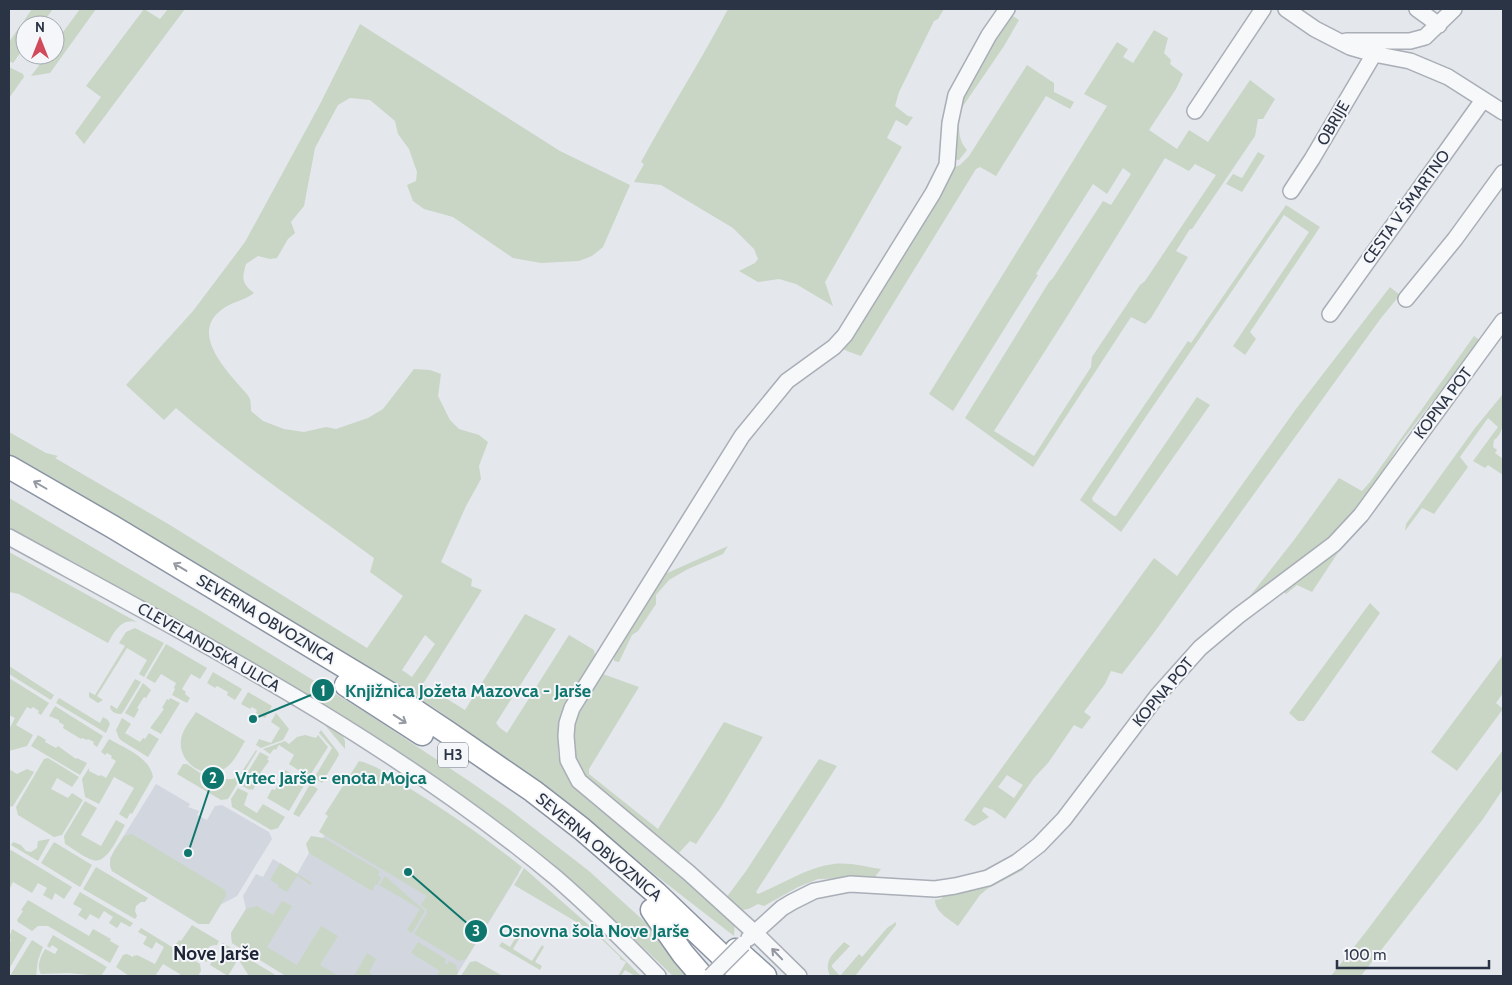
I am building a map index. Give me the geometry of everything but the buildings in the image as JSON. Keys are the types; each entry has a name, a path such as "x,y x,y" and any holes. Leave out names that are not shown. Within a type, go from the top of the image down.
{"highway":[{"name":"SEVERNA OBVOZNICA","path":"9,467 113,527 387,692 440,727 532,791 582,829 684,918 743,976"},
{"name":"SEVERNA OBVOZNICA","path":"9,485 347,686 442,746 528,806 591,855 722,976"},
{"path":"652,910 683,954 702,976"},
{"path":"684,918 731,946 765,976"}],"street":[{"path":"799,976 756,932 579,781 568,760 567,724 572,708 742,436 788,381 834,346 845,335 933,193 946,165 950,123 956,95 989,35 1007,9"},
{"path":"1195,111 1263,9"},
{"path":"1417,9 1439,25"},
{"path":"1340,41 1410,41 1425,37 1454,9"},
{"path":"1292,11 1315,28 1350,47 1410,61 1448,77 1503,112"},
{"name":"OBRIJE","path":"1291,191 1374,54"},
{"name":"CESTA V ŠMARTNO","path":"1330,314 1483,100"},
{"path":"1406,299 1455,239 1503,173"},
{"name":"KOPNA POT","path":"711,976 782,908 814,891 850,884 922,889 954,886 988,878 1017,862 1039,845 1064,819 1158,694 1200,648 1238,616 1334,544 1361,515 1503,321"},
{"name":"CLEVELANDSKA ULICA","path":"9,537 239,663 359,736 441,790 492,826 557,879 658,976"}],"shaded area":[{"path":"156,784 190,804 188,807 199,811 197,815 207,820 215,806 222,805 269,832 272,839 237,896 220,905 209,924 199,924 112,871 110,866 110,858"},
{"path":"348,796 519,873 456,976 286,976 232,943 231,933 246,909 243,896 256,874 263,877 273,859 297,874 309,853 315,851"}],"green space":[{"path":"32,9 53,9 48,15 28,15"},
{"path":"80,9 96,9 65,52 65,29"},
{"path":"144,9 160,19 168,9 185,9 84,144 75,133 101,97 86,86"},
{"path":"728,9 944,9 938,19 934,21 899,92 895,106 908,116 913,117 907,126 896,120 887,138 902,147 825,282 833,306 796,284 779,279 758,282 739,271 755,263 758,259 754,249 733,228 661,185 634,182 644,164 641,162"},
{"path":"1008,13 1019,20 1004,46 961,109 959,131 961,141 967,150 959,160 952,159 958,103"},
{"path":"360,24 560,151 630,185 603,247 592,256 579,261 541,263 513,258 453,217 424,209 413,201 407,185 416,181 417,172 409,149 398,134 395,121 370,100 350,98 338,105 315,148 304,206 291,222 295,233 288,239 277,258 270,259 258,256 246,264 244,280 254,293 220,311 212,320 209,329 210,339 218,358 249,397 251,411 263,421 284,429 304,432 326,427 336,429 368,418 383,409 414,369 430,370 441,374 438,396 450,420 459,429 479,435 488,442 479,466 481,479 466,506 441,562 472,579 471,586 482,590 423,684 465,710 525,614 556,629 496,723 507,733 569,635 594,650 596,660 559,729 558,755 566,774 574,785 647,844 735,922 734,936 654,874 581,813 436,709 306,629 9,455 9,432 46,453 58,456 55,458 170,525 367,648 403,596 370,572 374,558 248,466 176,408 164,420 126,385 193,311 245,242 319,106","holes":["425,635 435,644 412,677 402,670"]},
{"path":"1154,30 1168,38 1164,53 1171,60 1170,64 1183,74 1176,89 1149,130 1177,149 1189,130 1208,142 1250,80 1275,99 1263,119 1258,119 1255,136 1176,251 1188,257 1151,318 1145,324 1131,317 1033,467 965,418 1049,282 1103,201 1111,205 1131,174 1123,168 1107,194 1093,184 953,411 929,394 1107,106 1084,94 1117,42 1128,49 1123,57 1133,63","holes":["1165,158 1189,171 1195,164 1216,175 1092,357 1091,367 1034,456 994,431"]},
{"path":"15,33 15,60 13,63 9,61 9,42"},
{"path":"39,65 56,65 50,73 31,76"},
{"path":"1027,65 1054,83 1054,92 1074,102 1070,109 1046,96 996,176 980,167 976,169 861,356 840,347 953,168 960,165 969,156"},
{"path":"9,67 23,74 24,77 9,98"},
{"path":"1258,152 1265,156 1242,192 1226,184 1233,174 1242,178"},
{"path":"1286,205 1320,227 1250,332 1256,339 1245,355 1233,346 1309,232 1284,215 1092,498 1093,501 1116,516 1197,397 1210,405 1121,532 1080,500 1188,341 1191,343"},
{"path":"1390,287 1400,295 1381,318 1153,634 1122,674 1111,671 1105,684 1084,712 1091,717 1082,729 1074,725 1048,763 1034,778 1005,819 993,810 984,807 982,811 989,817 974,826 964,820 1154,558 1177,576 1296,409","holes":["1007,775 1023,785 1014,798 998,787"]},
{"path":"1474,336 1482,342 1443,396 1432,402 1399,445 1367,499 1343,528 1246,601 1339,478 1362,491 1370,482"},
{"path":"1503,394 1503,426 1494,440 1493,447 1497,450 1495,453 1503,459 1503,475 1488,465 1485,468 1473,461 1498,427 1488,418 1460,457 1468,467 1434,514 1422,508 1405,531 1406,524 1475,428"},
{"path":"9,498 204,613 368,714 472,783 589,871 656,932 694,976 673,976 626,931 498,821 411,760 357,727 9,529"},
{"path":"1339,544 1343,545 1312,592 1297,585 1286,594 1282,590"},
{"path":"728,546 723,554 688,569 669,580 656,595 656,604 638,631 632,635 619,662 614,661 614,656 665,574"},
{"path":"9,552 137,622 131,621 119,626 108,643 19,594 9,592"},
{"path":"1370,603 1380,613 1304,721 1298,721 1289,713"},
{"path":"150,620 341,732 345,741 345,749 324,724 152,623"},
{"path":"135,628 164,643 144,677 139,674 147,660 127,648 97,696 103,700 98,703 89,697 89,692 95,695 125,646 119,643 126,632"},
{"path":"166,644 207,668 200,679 191,674 182,689 190,698 187,703 172,695 176,683 161,674 155,683 146,678"},
{"path":"1503,655 1503,693 1496,703 1503,709 1457,771 1431,752"},
{"path":"9,666 54,695 51,700 9,674"},
{"path":"213,672 242,689 235,700 227,695 228,692 207,683"},
{"path":"600,673 639,687 589,769 589,774 658,829 724,722 763,737 721,807 696,844 690,841 677,855 591,786 573,760 572,727"},
{"path":"9,678 49,703 41,715 33,707 31,709 27,707 16,725 33,735 27,746 9,751 9,729 15,718 9,715"},
{"path":"135,679 141,682 123,712 117,714 111,709 111,705 117,709"},
{"path":"143,683 151,690 137,708 139,709 134,718 125,713"},
{"path":"248,692 272,706 265,718 256,713 257,710 252,707 250,709 241,704"},
{"path":"59,698 100,723 103,717 108,720 110,724 106,733 56,703"},
{"path":"170,698 180,703 161,734 150,728 164,709 162,708 167,699 169,700"},
{"path":"55,706 103,736 97,747 93,744 94,742 88,739 81,739 63,728 64,725 59,720 49,716"},
{"path":"196,712 245,741 233,760 224,769 216,772 200,770 188,762 184,755 181,748 182,736"},
{"path":"276,713 289,729 283,740 261,748 256,745 259,739 271,743 280,728 271,722"},
{"path":"122,718 131,724 125,733 140,742 149,733 159,739 148,757 119,738 116,730"},
{"path":"321,730 339,755 322,783 314,778 332,748 319,733"},
{"path":"38,735 46,740 45,742 56,748 58,746 76,759 87,763 80,775 31,746"},
{"path":"305,735 316,738 318,735 328,747 309,777 289,764 294,755 279,745 270,754 263,749 285,741 289,744 297,737"},
{"path":"109,739 142,759 151,770 153,777 132,814 130,813 127,819 119,814 134,788 114,777 99,804 85,797 82,779 89,768 89,771 106,778 116,761 107,753 105,755 101,752"},
{"path":"256,750 228,799 221,800 177,774 183,764 187,764 200,773 216,774 222,779 233,779 241,773"},
{"path":"1503,750 1503,789 1483,819 1361,976 1331,976 1365,933"},
{"path":"260,752 269,757 267,759 269,761 256,779 258,780 253,790 250,790 240,785"},
{"path":"48,758 79,777 72,787 57,778 51,789 68,798 72,793 83,800 62,835 54,837 18,815 16,807 44,759"},
{"path":"819,759 837,766 756,892 758,894 805,872 834,864 858,865 881,869 874,878 818,879 798,887 764,906 758,904 744,910 738,908 726,898 746,871"},
{"path":"359,761 385,772 438,806 522,867 466,959 459,961 414,934 427,913 427,910 421,905 427,896 319,832 328,816 325,814"},
{"path":"9,769 17,774 27,769 34,772 13,806 9,807"},
{"path":"285,770 306,782 289,811 267,798 272,789 275,790"},
{"path":"310,784 318,789 299,817 293,814"},
{"path":"238,788 248,793 244,805 257,813 263,804 285,817 278,828 271,830 232,807 231,799"},
{"path":"85,801 97,808 81,835 101,846 116,820 125,825 108,854 98,860 86,857 65,844 64,836"},
{"path":"132,834 225,890 226,896 209,924 199,924 112,871 110,862 113,853 124,836"},
{"path":"311,836 324,838 380,871 378,875 381,878 377,885 375,885 372,891 309,853 306,844"},
{"path":"50,839 38,861 11,845 13,842 21,845 26,851 31,852 37,848 38,841"},
{"path":"54,842 92,865 80,887 41,863"},
{"path":"11,850 72,887 64,899 55,893 52,900 43,895 47,888 38,883 32,893 13,882 9,890 9,851"},
{"path":"1036,853 1023,870 987,889 980,895 958,926 937,908 935,900 941,899 944,894"},
{"path":"280,863 312,883 311,885 297,876 287,892 278,887 279,885 270,880"},
{"path":"96,867 148,898 145,902 141,902 136,906 137,916 135,919 83,889"},
{"path":"524,868 592,928 641,976 635,976 625,970 621,976 618,976 626,962 620,959 595,933 514,885"},
{"path":"385,876 425,911 412,933 407,930 420,909 379,886"},
{"path":"80,892 133,923 130,927 121,922 117,928 109,923 113,917 104,911 99,919 90,914 86,920 78,915 82,909 73,904"},
{"path":"28,900 89,936 93,929 111,939 110,941 119,946 110,963 48,926 38,926 32,931 18,922 17,920 23,911 21,910"},
{"path":"282,901 292,906 267,947 297,965 321,926 338,936 320,965 339,976 286,976 232,943 231,933 246,909 257,906 273,915"},
{"path":"896,922 896,925 855,976 840,976 859,954 862,957 887,928"},
{"path":"192,925 219,941 217,945 209,947 207,953 209,959 206,962 176,944 179,940 181,941"},
{"path":"141,928 200,964 201,971 198,976 179,976 180,974 163,964 155,976 129,976 116,967 123,955 127,954 133,957 137,955 155,964 164,947 156,942 152,949 143,944 147,937 138,932"},
{"path":"12,929 27,938 9,969 9,944 11,940 9,938"},
{"path":"519,932 522,934 513,949 532,961 542,945 544,947 535,962 542,966 540,970 499,946 502,942 510,947"},
{"path":"53,935 107,967 101,976 68,973 41,974 39,964 45,949 55,954 58,949 52,945 50,948 47,946"},
{"path":"32,940 43,947 38,960 36,976 10,976"},
{"path":"418,942 446,959 446,965 450,961 456,965 458,973 456,976 437,976 440,971 411,953"},
{"path":"844,942 850,946 832,965 840,976 830,976 828,965 831,957"},
{"path":"223,943 241,954 228,976 210,965 212,961 222,958 223,951 221,947"},
{"path":"367,953 376,959 369,972 373,976 354,976"},
{"path":"244,956 277,976 249,976 240,962"},
{"path":"476,961 503,976 461,976 470,962"}],"place":[{"name":"Knjižnica Jožeta Mazovca - Jarše","path":"253,719"},
{"name":"Vrtec Jarše - enota Mojca","path":"188,853"},
{"name":"Osnovna šola Nove Jarše","path":"408,872"}],"district":[{"name":"Nove Jarše","path":"216,953"}]}
